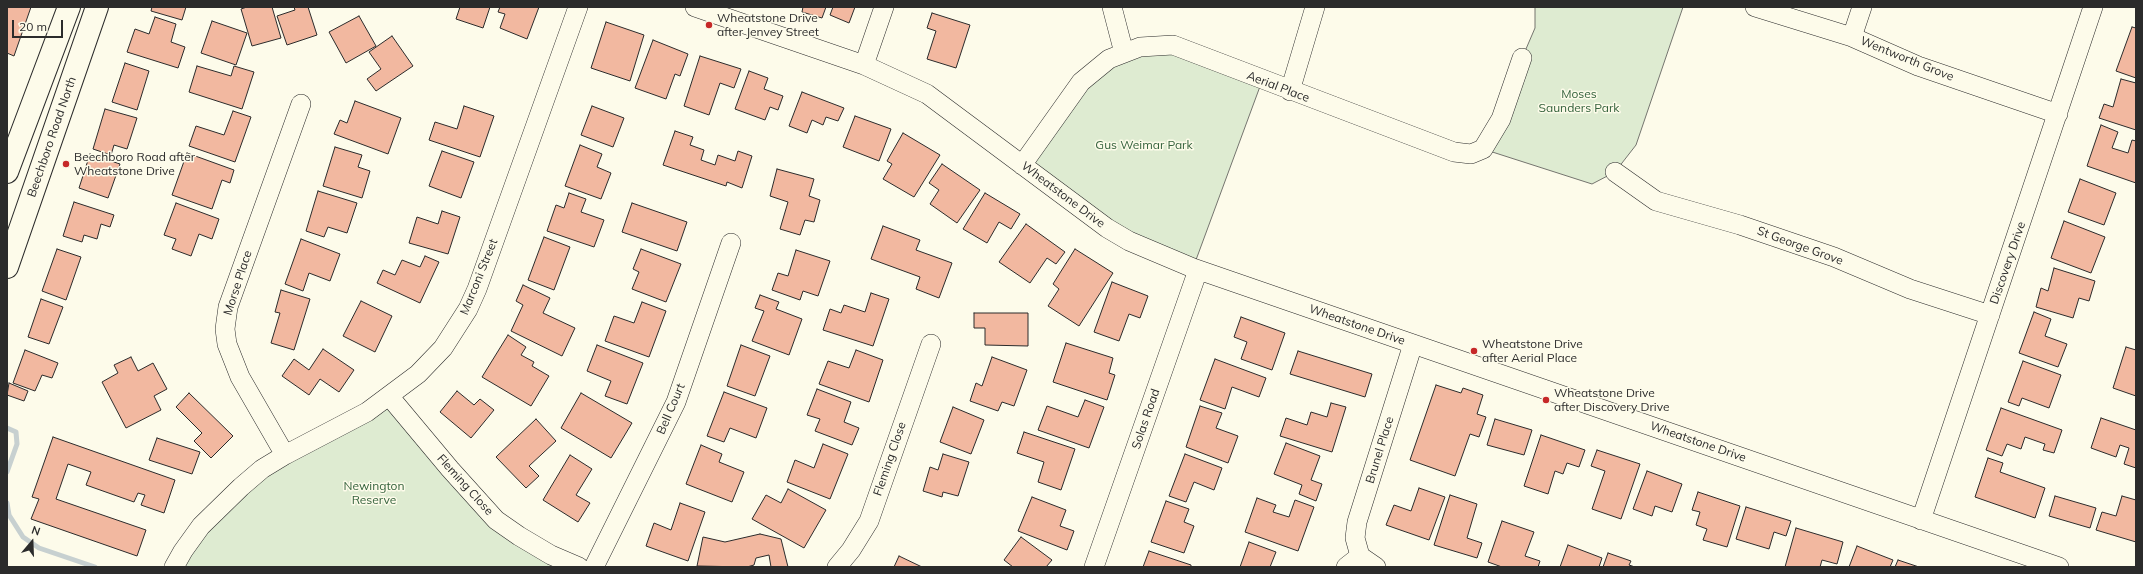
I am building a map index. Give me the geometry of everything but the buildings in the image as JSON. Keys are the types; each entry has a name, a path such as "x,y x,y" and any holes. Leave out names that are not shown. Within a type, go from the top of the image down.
{"main road":[{"path":"7,172 69,7"},
{"name":"Beechboro Road North","path":"7,267 97,7"}],"street":[{"name":"Marconi Street","path":"174,567 183,551 201,526 222,503 262,469 285,455 368,412 418,374 443,348 468,309 578,7"},
{"name":"Wheatstone Drive","path":"695,7 864,65 927,94 1107,228 1129,241 1198,270 2059,567"},
{"path":"864,65 884,7"},
{"path":"1112,7 1124,53"},
{"path":"1290,92 1315,7"},
{"name":"Wentworth Grove","path":"1755,7 1852,37 1918,66 2058,114"},
{"path":"1852,37 1862,7"},
{"name":"Discovery Drive","path":"1922,520 2093,7"},
{"name":"Aerial Place","path":"1022,165 1081,82 1109,59 1140,47 1173,45 1290,92 1454,152 1471,154 1483,148 1501,119 1522,58"},
{"name":"Morse Place","path":"285,455 240,376 227,344 225,329 228,308 301,104"},
{"name":"St George Grove","path":"1614,172 1656,202 1740,225 1834,257 1910,289 1990,315"},
{"name":"Bell Court","path":"594,567 676,402 731,243"},
{"name":"Solas Road","path":"1094,567 1198,270"},
{"name":"Fleming Close","path":"837,567 851,550 868,521 931,344"},
{"name":"Brunel Place","path":"1376,567 1353,561 1357,522 1413,344"},
{"name":"Fleming Close","path":"389,396 450,469 496,520 551,555 579,567"}],"green space":[{"name":"Moses Saunders Park","path":"1535,7 1683,7 1636,145 1615,172 1592,184 1483,149 1535,28"},
{"name":"Gus Weimar Park","path":"1156,45 1262,81 1193,268 1129,241 1022,165 1081,82"},
{"name":"Newington Reserve","path":"389,396 467,489 579,567 174,567 222,503"}],"waterway":[{"path":"7,428 16,432 17,444 7,472"},
{"path":"7,503 9,515 23,537 39,548 95,567"}],"place":[{"name":"Wheatstone Drive after Jenvey Street","path":"709,25"},
{"name":"Beechboro Road after Wheatstone Drive","path":"66,164"},
{"name":"Wheatstone Drive after Aerial Place","path":"1474,351"},
{"name":"Wheatstone Drive after Discovery Drive","path":"1546,400"}]}
